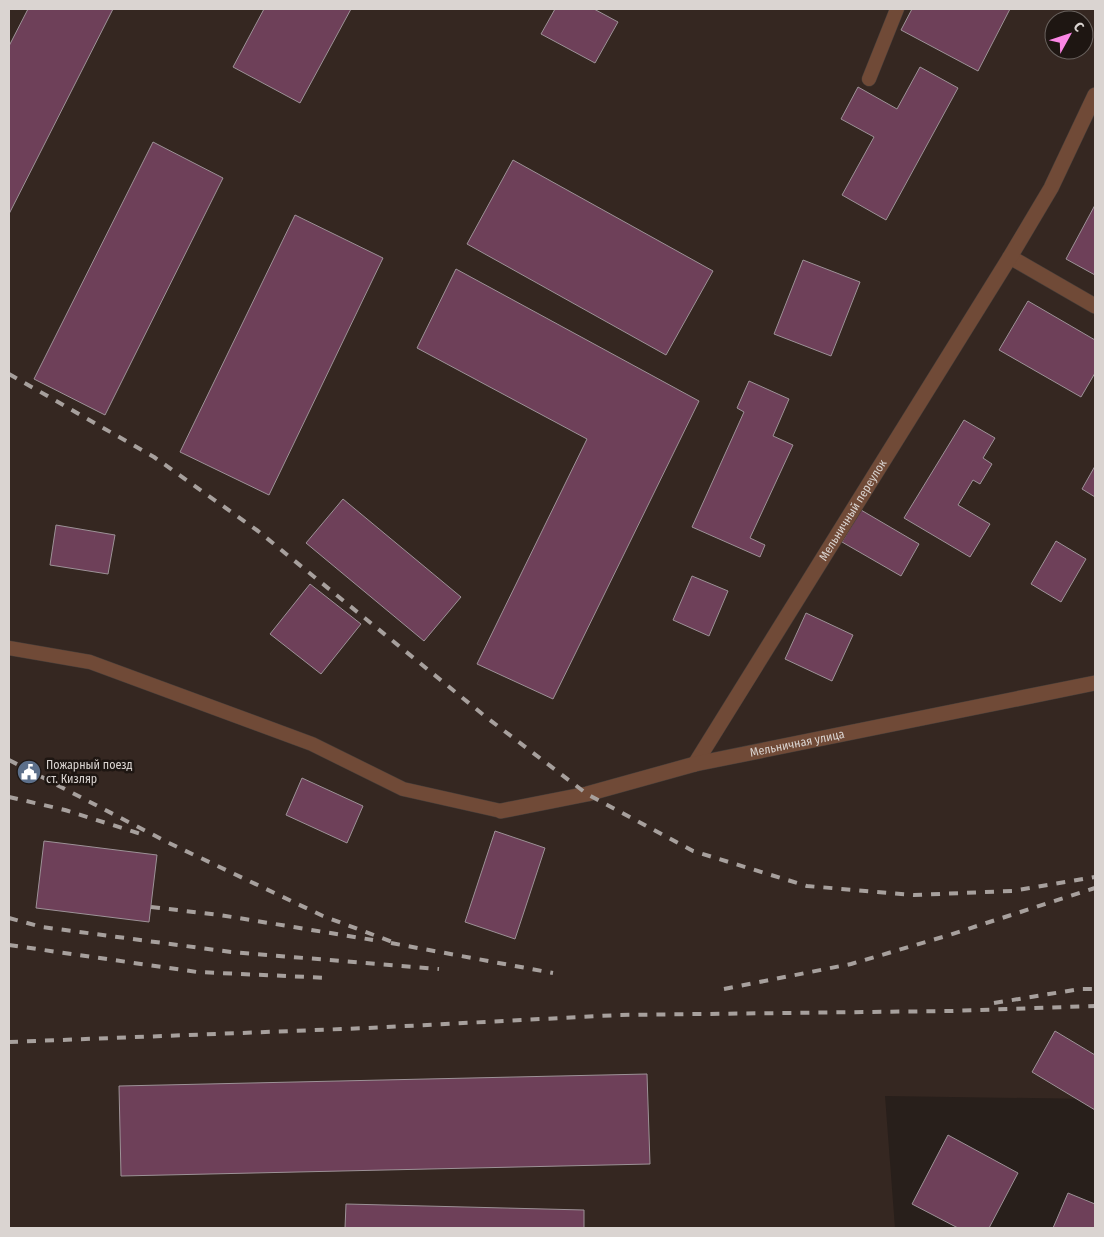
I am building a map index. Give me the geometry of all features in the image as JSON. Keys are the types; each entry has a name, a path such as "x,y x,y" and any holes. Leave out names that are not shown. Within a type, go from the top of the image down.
{"street":[{"name":"Мельничный переулок","path":"695,764 1010,257 1051,188 1095,94"},
{"path":"1010,257 1095,306"},
{"name":"Мельничная улица","path":"502,811 587,794 695,764 1095,683"}],"lane":[{"path":"869,79 897,9"},
{"path":"9,648 90,662 312,744 404,789 502,811"}],"shaded area":[{"path":"9,9 1095,9 1095,1099 885,1096 895,1228 9,1228"}],"building":[{"path":"28,9 113,9 9,214 9,46"},
{"path":"264,9 351,9 300,103 233,67"},
{"path":"555,9 594,9 618,22 595,63 541,34"},
{"path":"912,9 1010,9 978,71 901,30"},
{"path":"920,67 958,88 886,220 842,195 874,137 841,119 858,87 897,109"},
{"path":"153,142 223,178 105,415 34,379"},
{"path":"513,160 713,271 666,355 467,244"},
{"path":"1095,205 1095,275 1066,259"},
{"path":"295,215 383,258 269,495 180,452"},
{"path":"803,260 860,282 831,356 774,334"},
{"path":"456,269 699,401 553,699 477,664 587,439 417,348"},
{"path":"1028,301 1095,340 1095,373 1081,397 999,350"},
{"path":"749,381 789,399 773,436 793,445 750,538 765,545 760,557 692,527 744,412 737,408"},
{"path":"964,420 995,438 983,458 992,464 980,484 973,480 958,505 990,524 970,557 904,518"},
{"path":"1095,466 1095,497 1082,489"},
{"path":"343,499 461,597 424,641 306,543"},
{"path":"861,510 919,544 901,576 842,542"},
{"path":"56,525 115,535 108,574 50,565"},
{"path":"1056,541 1086,559 1061,602 1031,584"},
{"path":"692,576 728,591 709,636 673,620"},
{"path":"310,584 361,624 321,674 270,634"},
{"path":"806,613 853,635 832,681 785,659"},
{"path":"302,778 363,806 347,843 286,815"},
{"path":"495,831 545,848 515,939 465,922"},
{"path":"44,841 157,855 149,922 36,908"},
{"path":"1055,1031 1095,1055 1095,1110 1032,1072"},
{"path":"647,1074 650,1164 121,1176 119,1086"},
{"path":"948,1135 1018,1173 989,1228 958,1228 912,1204"},
{"path":"1068,1193 1095,1204 1095,1228 1053,1228"},
{"path":"346,1204 584,1210 584,1228 345,1228"}],"railway":[{"path":"9,374 154,457 258,531 486,717 587,794 693,851 807,886 914,895 1012,891 1095,877"},
{"path":"9,760 169,843 323,916 398,944"},
{"path":"9,797 65,810 141,834"},
{"path":"724,989 851,964 946,936 1095,888"},
{"path":"151,907 220,915 373,940"},
{"path":"9,918 42,927 231,952 439,969"},
{"path":"391,943 553,973"},
{"path":"9,945 197,972 330,978"},
{"path":"994,1003 1080,989 1095,989"},
{"path":"9,1042 368,1028 619,1015 950,1011 1095,1006"}],"place":[{"name":"Пожарный поезд ст. Кизляр","path":"29,772"}]}
